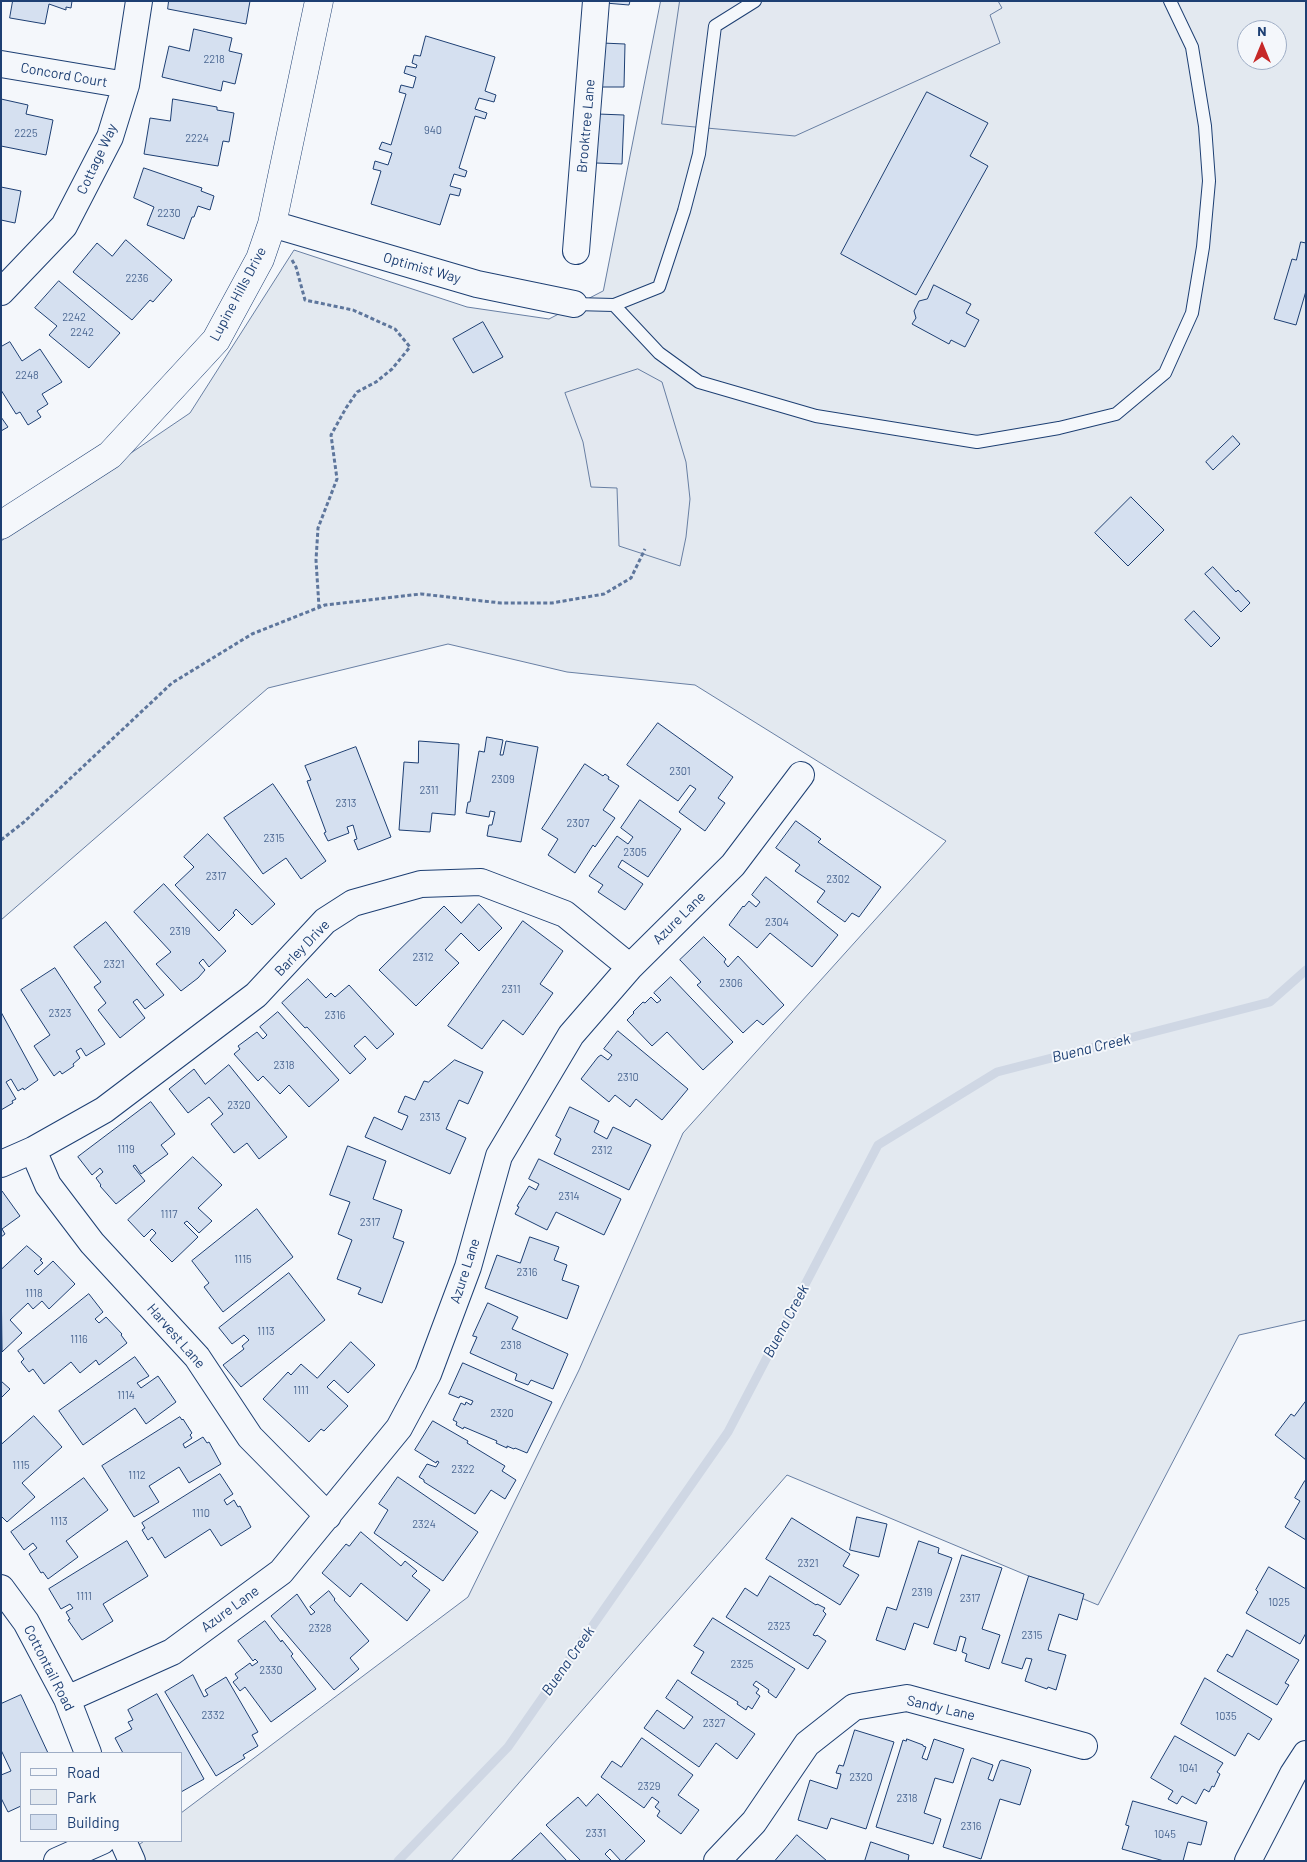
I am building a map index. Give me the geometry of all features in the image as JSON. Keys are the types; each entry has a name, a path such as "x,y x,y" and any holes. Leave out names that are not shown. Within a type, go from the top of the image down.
{"street":[{"name":"Cottage Way","path":"1,292 64,226 110,137 126,85 139,1"},
{"name":"Lupine Hills Drive","path":"1,525 110,455 216,340 260,259 272,224 319,1"},
{"name":"Brooktree Lane","path":"576,251 596,1"},
{"name":"Concord Court","path":"1,64 126,85"},
{"name":"Optimist Way","path":"272,224 476,284 574,304"},
{"name":"Azure Lane","path":"67,1700 172,1652 281,1572 400,1428 428,1374 468,1267 499,1156 571,1036 630,967 732,865 801,775"},
{"name":"Barley Drive","path":"1,1164 32,1150 104,1110 256,995 325,921 353,903 422,884 481,882 565,914 630,967"},
{"name":"Harvest Lane","path":"32,1150 48,1185 92,1243 197,1357 250,1437 328,1516"},
{"name":"Cottontail Road","path":"1,1588 26,1622 67,1700 88,1752"},
{"name":"Sandy Lane","path":"716,1861 754,1822 807,1744 854,1707 907,1698 1084,1746"},
{"path":"1248,1861 1293,1774 1306,1754"},
{"path":"57,1861 100,1842"},
{"path":"123,1842 132,1861"}],"lane":[{"path":"574,304 614,305 659,287 684,211 699,154 715,26 755,1"},
{"path":"614,305 659,353 699,382 816,416 977,442 1059,428 1116,414 1165,373 1192,313 1203,247 1209,181 1206,126 1192,47 1170,1"}],"path":[{"path":"272,224 296,267 305,300 353,310 395,329 410,347 392,369 376,382 358,392 346,408 331,435 337,478 318,528 316,560 319,608"},
{"path":"1,840 24,822 172,683 252,634 325,605 421,594 501,603 552,603 604,594 631,578 645,549"}],"green space":[{"path":"661,1 1306,1 1306,1320 1239,1335 1098,1605 787,1475 451,1861 118,1861 143,1842 182,1842 182,1812 468,1597 579,1370 683,1133 946,841 695,685 567,672 448,644 268,688 1,920 1,541 190,413 294,250 467,307 549,319 603,291"}],"shaded area":[{"path":"680,1 998,1 1002,8 990,15 1000,43 795,136 662,124"},
{"path":"638,369 662,382 686,462 690,499 686,537 680,566 619,546 617,488 591,487 583,442 565,393"}],"building":[{"path":"13,1 72,1 71,8 66,7 66,10 49,4 45,24 10,18"},
{"path":"169,1 250,1 246,24 168,9"},
{"path":"605,1 630,1 629,5 605,3"},
{"path":"194,29 232,38 229,51 242,54 235,84 223,81 221,91 162,77 169,46 189,51"},
{"path":"426,36 495,57 485,91 496,95 494,102 479,98 475,109 487,113 485,119 475,116 459,168 467,171 465,177 454,174 450,186 461,189 459,196 450,194 440,225 371,204 381,171 373,169 375,161 388,165 392,153 379,149 382,142 391,145 406,94 399,92 401,85 413,88 416,77 404,73 406,66 416,68 417,65 412,63 414,55 420,56"},
{"path":"602,43 625,44 624,87 600,87"},
{"path":"927,92 988,123 970,156 988,166 916,295 841,254"},
{"path":"1,99 28,105 26,114 53,120 46,155 1,146"},
{"path":"173,99 217,107 217,110 234,113 229,142 223,141 218,166 144,154 150,118 170,121"},
{"path":"598,114 624,115 622,164 596,163"},
{"path":"144,168 202,188 201,191 214,196 210,210 198,206 184,239 147,225 154,207 134,198"},
{"path":"1,187 21,191 15,223 1,220"},
{"path":"126,240 172,280 153,302 150,300 132,320 73,272 97,243 112,256"},
{"path":"1301,242 1306,243 1306,291 1296,325 1274,319 1292,259 1296,260"},
{"path":"59,281 120,333 89,368 49,335 57,326 35,308"},
{"path":"934,285 971,304 966,313 979,320 965,347 951,340 949,344 912,324 916,318 914,311 919,301 927,299"},
{"path":"483,322 503,357 473,373 453,339"},
{"path":"10,342 22,361 40,349 62,382 42,394 48,404 37,411 41,417 28,425 20,412 16,414 1,390 1,347"},
{"path":"1,417 8,427 1,431"},
{"path":"1233,436 1240,444 1213,470 1206,462"},
{"path":"1131,497 1164,530 1128,566 1095,533"},
{"path":"1213,567 1236,592 1238,590 1250,603 1241,612 1205,574"},
{"path":"1194,611 1220,638 1211,647 1185,620"},
{"path":"658,723 733,777 718,798 725,803 705,831 679,812 696,789 690,785 678,801 627,765"},
{"path":"487,737 503,740 500,755 503,755 506,741 538,747 521,842 487,836 489,825 492,825 495,812 490,811 489,817 466,813 468,802 470,802 479,751 484,752"},
{"path":"419,741 459,744 455,815 432,813 430,832 399,830 404,762 418,763"},
{"path":"356,747 391,837 358,850 354,840 357,839 353,825 347,827 349,833 328,841 307,781 311,780 305,766"},
{"path":"585,764 603,776 605,774 609,777 608,779 619,786 603,810 615,818 595,847 593,845 575,873 548,855 558,839 542,829"},
{"path":"273,784 326,861 301,879 286,858 263,874 224,818"},
{"path":"640,800 681,829 648,877 622,860 618,867 643,884 625,910 598,892 603,885 589,876 617,836 628,844 633,837 621,828"},
{"path":"796,821 821,839 818,842 881,887 859,917 852,913 845,922 817,902 825,891 795,871 800,865 776,848"},
{"path":"208,834 275,904 252,925 236,909 233,913 235,915 219,931 175,885 194,867 184,857"},
{"path":"766,877 838,935 812,967 770,933 757,948 729,925 749,901 756,907 760,902 752,895"},
{"path":"164,884 226,951 209,967 203,959 199,963 205,970 181,991 156,964 171,952 134,912"},
{"path":"479,904 502,928 479,951 461,933 445,950 459,963 416,1006 379,970 444,906 461,923"},
{"path":"523,921 563,951 540,984 553,993 523,1035 503,1020 482,1049 448,1026"},
{"path":"106,922 164,995 145,1009 137,999 133,1002 145,1018 120,1038 98,1010 106,1003 94,987 101,982 74,947"},
{"path":"704,937 726,959 724,962 728,967 738,956 784,1005 763,1025 757,1020 743,1033 697,985 701,982 680,960"},
{"path":"55,968 105,1044 86,1056 81,1048 76,1051 80,1058 73,1064 74,1066 62,1074 60,1071 54,1076 34,1046 50,1035 21,990"},
{"path":"671,977 733,1042 703,1070 667,1032 652,1046 627,1020 643,1002 645,1003 651,997 657,1003 661,1000 654,993"},
{"path":"308,979 326,998 331,993 335,997 349,985 394,1034 377,1049 365,1036 354,1046 366,1059 350,1074 282,1003"},
{"path":"1,1012 38,1080 24,1090 23,1088 18,1091 11,1079 6,1082 16,1099 1,1110"},
{"path":"278,1012 339,1080 309,1107 289,1085 280,1094 263,1076 258,1081 234,1054 240,1049 238,1046 257,1032 263,1039 267,1035 260,1027"},
{"path":"618,1031 688,1089 662,1120 636,1099 630,1107 615,1095 609,1102 581,1079 598,1057 601,1055 608,1060 612,1055 604,1049"},
{"path":"455,1060 483,1072 468,1104 459,1100 446,1129 466,1138 450,1174 365,1137 374,1117 402,1130 408,1116 398,1112 405,1096 415,1100 424,1081 428,1082"},
{"path":"229,1065 287,1137 259,1159 247,1143 234,1153 211,1124 223,1114 209,1097 188,1113 169,1089 194,1069 205,1084"},
{"path":"151,1102 175,1134 161,1145 168,1154 141,1174 135,1165 133,1166 145,1181 116,1204 100,1186 96,1178 103,1172 100,1168 92,1175 78,1157"},
{"path":"570,1107 599,1121 594,1132 607,1139 613,1127 651,1145 629,1190 554,1154 561,1139 556,1136"},
{"path":"348,1146 386,1161 373,1199 402,1210 393,1238 404,1242 382,1303 358,1294 361,1288 337,1279 352,1240 338,1234 350,1202 330,1195"},
{"path":"193,1157 222,1185 198,1208 212,1221 199,1233 187,1221 184,1223 198,1237 172,1262 150,1240 156,1233 152,1229 144,1237 128,1220"},
{"path":"539,1159 621,1199 604,1235 556,1212 547,1230 515,1214 519,1207 517,1206 529,1186 536,1190 539,1184 529,1179"},
{"path":"1,1191 20,1216 2,1229 5,1234 1,1237"},
{"path":"257,1209 293,1257 223,1312 204,1287 209,1283 192,1261"},
{"path":"530,1237 559,1247 554,1260 567,1265 562,1280 579,1286 567,1319 485,1288 497,1255 520,1263"},
{"path":"27,1246 42,1259 40,1260 43,1263 34,1271 38,1275 53,1261 75,1284 49,1309 42,1301 33,1309 28,1303 10,1320 22,1333 2,1352 1,1270"},
{"path":"289,1273 325,1320 241,1387 223,1365 244,1349 242,1346 249,1340 244,1335 232,1344 219,1328"},
{"path":"89,1294 103,1312 95,1319 99,1323 106,1317 122,1334 127,1343 99,1365 96,1360 80,1373 71,1362 44,1384 33,1369 29,1372 21,1362 24,1359 18,1351"},
{"path":"488,1303 518,1317 512,1329 568,1354 553,1389 531,1380 528,1385 515,1380 517,1374 470,1353 477,1337 473,1336"},
{"path":"351,1342 375,1365 348,1393 334,1380 327,1387 348,1406 324,1431 321,1429 309,1442 263,1399 288,1372 291,1375 301,1364 317,1378"},
{"path":"135,1357 149,1376 137,1383 141,1388 158,1376 176,1402 146,1424 135,1408 83,1445 59,1411"},
{"path":"463,1363 552,1402 527,1453 507,1446 507,1448 496,1443 497,1441 456,1425 457,1422 453,1420 461,1403 465,1405 466,1402 471,1405 473,1401 449,1394"},
{"path":"1,1381 10,1389 1,1398"},
{"path":"1306,1401 1306,1460 1275,1435 1291,1414 1294,1416"},
{"path":"34,1416 62,1447 22,1483 35,1497 7,1522 1,1516 1,1445"},
{"path":"180,1417 192,1433 190,1435 192,1438 183,1444 185,1448 203,1437 207,1443 209,1442 221,1464 189,1483 179,1467 149,1486 159,1502 134,1517 102,1466"},
{"path":"433,1421 468,1441 467,1443 505,1466 502,1471 516,1480 505,1499 491,1490 475,1514 419,1477 427,1464 436,1467 439,1462 437,1461 436,1463 415,1450"},
{"path":"220,1474 233,1494 224,1500 227,1505 234,1500 238,1507 240,1506 251,1527 221,1546 210,1529 165,1558 152,1537 148,1540 142,1530 145,1528 142,1523"},
{"path":"398,1477 478,1532 443,1581 374,1533 388,1510 379,1504"},
{"path":"84,1478 108,1510 66,1541 78,1557 48,1579 43,1572 41,1573 29,1554 37,1548 33,1543 24,1550 11,1532"},
{"path":"1305,1481 1306,1540 1285,1527 1300,1501 1295,1498"},
{"path":"857,1517 887,1524 879,1557 850,1550"},
{"path":"792,1518 850,1554 843,1566 859,1575 840,1605 766,1559"},
{"path":"361,1532 401,1566 405,1561 417,1571 412,1576 430,1590 407,1621 361,1583 350,1597 322,1573 346,1544 349,1546"},
{"path":"127,1541 148,1576 103,1604 113,1621 82,1640 68,1620 70,1619 66,1612 73,1608 70,1604 61,1609 49,1589"},
{"path":"919,1541 939,1548 938,1553 952,1558 928,1628 914,1623 905,1650 876,1640 887,1607 896,1610"},
{"path":"962,1555 1002,1568 982,1629 1000,1635 989,1669 965,1661 967,1654 962,1652 966,1638 960,1636 956,1651 934,1644"},
{"path":"1269,1567 1306,1589 1306,1633 1300,1644 1246,1613"},
{"path":"770,1576 816,1605 825,1608 823,1611 826,1614 813,1635 817,1635 826,1641 808,1669 726,1617 745,1588 757,1596"},
{"path":"1029,1576 1084,1594 1077,1620 1059,1614 1048,1650 1066,1655 1056,1690 1048,1687 1047,1689 1025,1681 1032,1659 1026,1658 1022,1669 1002,1663"},
{"path":"329,1591 334,1600 369,1641 350,1658 359,1669 334,1690 271,1616 297,1594 311,1615 315,1612 310,1607"},
{"path":"713,1618 795,1669 776,1698 768,1692 769,1690 756,1681 753,1685 759,1689 756,1693 760,1696 752,1709 748,1706 746,1710 737,1704 738,1702 691,1673 704,1652 694,1646"},
{"path":"265,1621 293,1654 291,1656 316,1689 271,1722 245,1687 240,1691 233,1682 238,1678 235,1674 250,1663 252,1666 258,1662 255,1659 253,1661 238,1641"},
{"path":"1247,1630 1299,1660 1285,1683 1289,1685 1277,1705 1217,1671 1227,1654 1232,1657"},
{"path":"193,1675 204,1697 208,1695 205,1690 226,1677 258,1732 252,1735 258,1746 243,1755 245,1758 216,1776 165,1692"},
{"path":"1205,1678 1272,1719 1259,1740 1248,1733 1235,1756 1181,1724"},
{"path":"678,1680 755,1734 737,1759 716,1743 699,1767 644,1728 657,1710 684,1729 693,1717 666,1698"},
{"path":"157,1694 204,1779 182,1791 182,1752 122,1752 115,1738 132,1729 128,1722 133,1720 128,1710"},
{"path":"21,1695 48,1752 20,1752 20,1806 8,1812 1,1798 1,1775 11,1771 1,1750 1,1704"},
{"path":"855,1730 894,1742 866,1829 831,1818 827,1829 798,1820 810,1780 837,1789 841,1774 836,1773 839,1765 843,1766"},
{"path":"1175,1736 1223,1763 1217,1772 1220,1774 1214,1787 1212,1786 1209,1792 1204,1789 1196,1804 1182,1796 1177,1804 1168,1799 1173,1791 1151,1778"},
{"path":"642,1738 693,1775 678,1795 699,1810 681,1834 657,1816 660,1811 655,1807 659,1802 652,1797 644,1808 601,1777 612,1761 621,1767"},
{"path":"907,1739 926,1747 922,1758 927,1760 934,1739 964,1749 953,1783 935,1778 924,1813 941,1819 933,1844 876,1827 903,1740 906,1741"},
{"path":"971,1759 993,1765 988,1779 993,1781 1002,1760 1031,1770 1020,1805 1000,1799 981,1859 943,1847"},
{"path":"598,1794 645,1841 624,1861 621,1861 610,1849 605,1854 612,1861 581,1861 546,1825 578,1797 586,1806"},
{"path":"1133,1801 1207,1822 1201,1845 1188,1842 1183,1861 1164,1861 1122,1849 1129,1826 1126,1825"},
{"path":"541,1833 567,1861 511,1861"},
{"path":"797,1835 827,1861 775,1861"},
{"path":"871,1842 909,1855 908,1861 865,1861"}],"waterway":[{"name":"Buena Creek","path":"398,1861 508,1747 728,1432 878,1145 997,1072 1270,1002 1306,970"}]}
